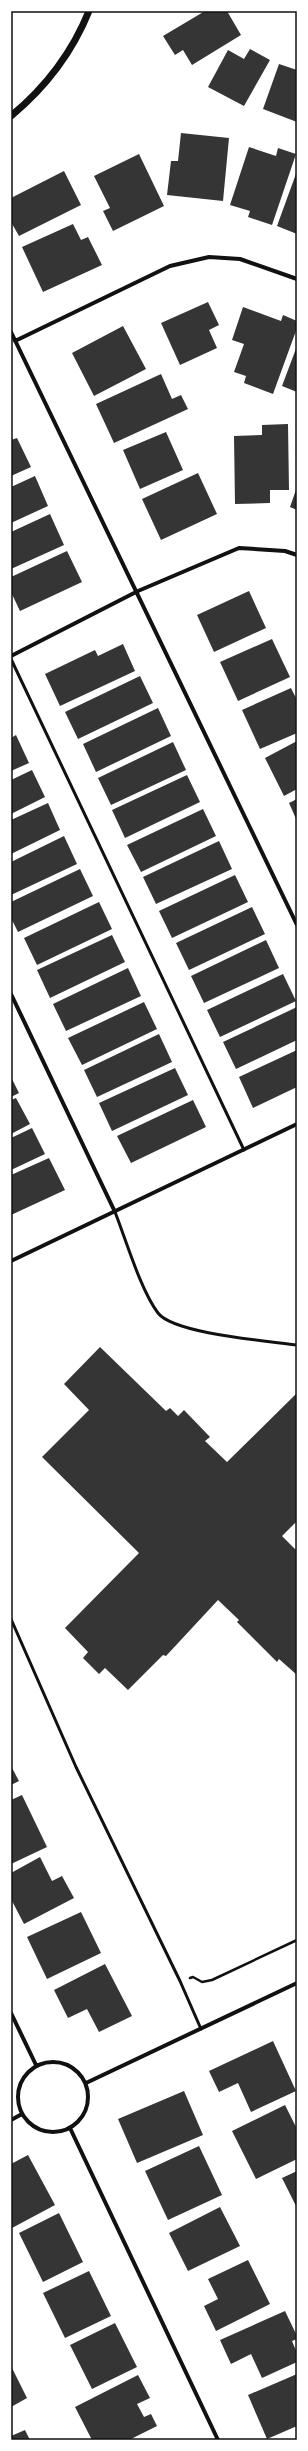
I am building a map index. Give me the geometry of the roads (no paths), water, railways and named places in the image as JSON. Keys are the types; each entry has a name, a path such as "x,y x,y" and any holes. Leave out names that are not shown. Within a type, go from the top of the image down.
{"street":[{"path":"11,116 29,101 62,64 89,11"},
{"path":"15,341 170,266 209,257 240,259 297,279"},
{"path":"11,332 138,592 297,925"},
{"path":"11,658 138,592 239,548 285,551 297,555"},
{"path":"11,994 115,1212"},
{"path":"11,1262 297,1124"},
{"path":"86,2083 296,1984"},
{"path":"11,2014 36,2065"},
{"path":"49,2061 63,2062 75,2069 86,2083 89,2093 88,2107 81,2119 70,2128 57,2132 43,2131 30,2124 22,2114 17,2100 19,2086 25,2074 36,2065 49,2061"},
{"path":"11,2120 22,2114"},
{"path":"70,2128 218,2440"}],"lane":[{"path":"11,658 244,1150"},
{"path":"115,1212 142,1281 159,1314 172,1324 199,1330 297,1345"},
{"path":"11,1619 76,1767 180,1981 201,2029"}]}
